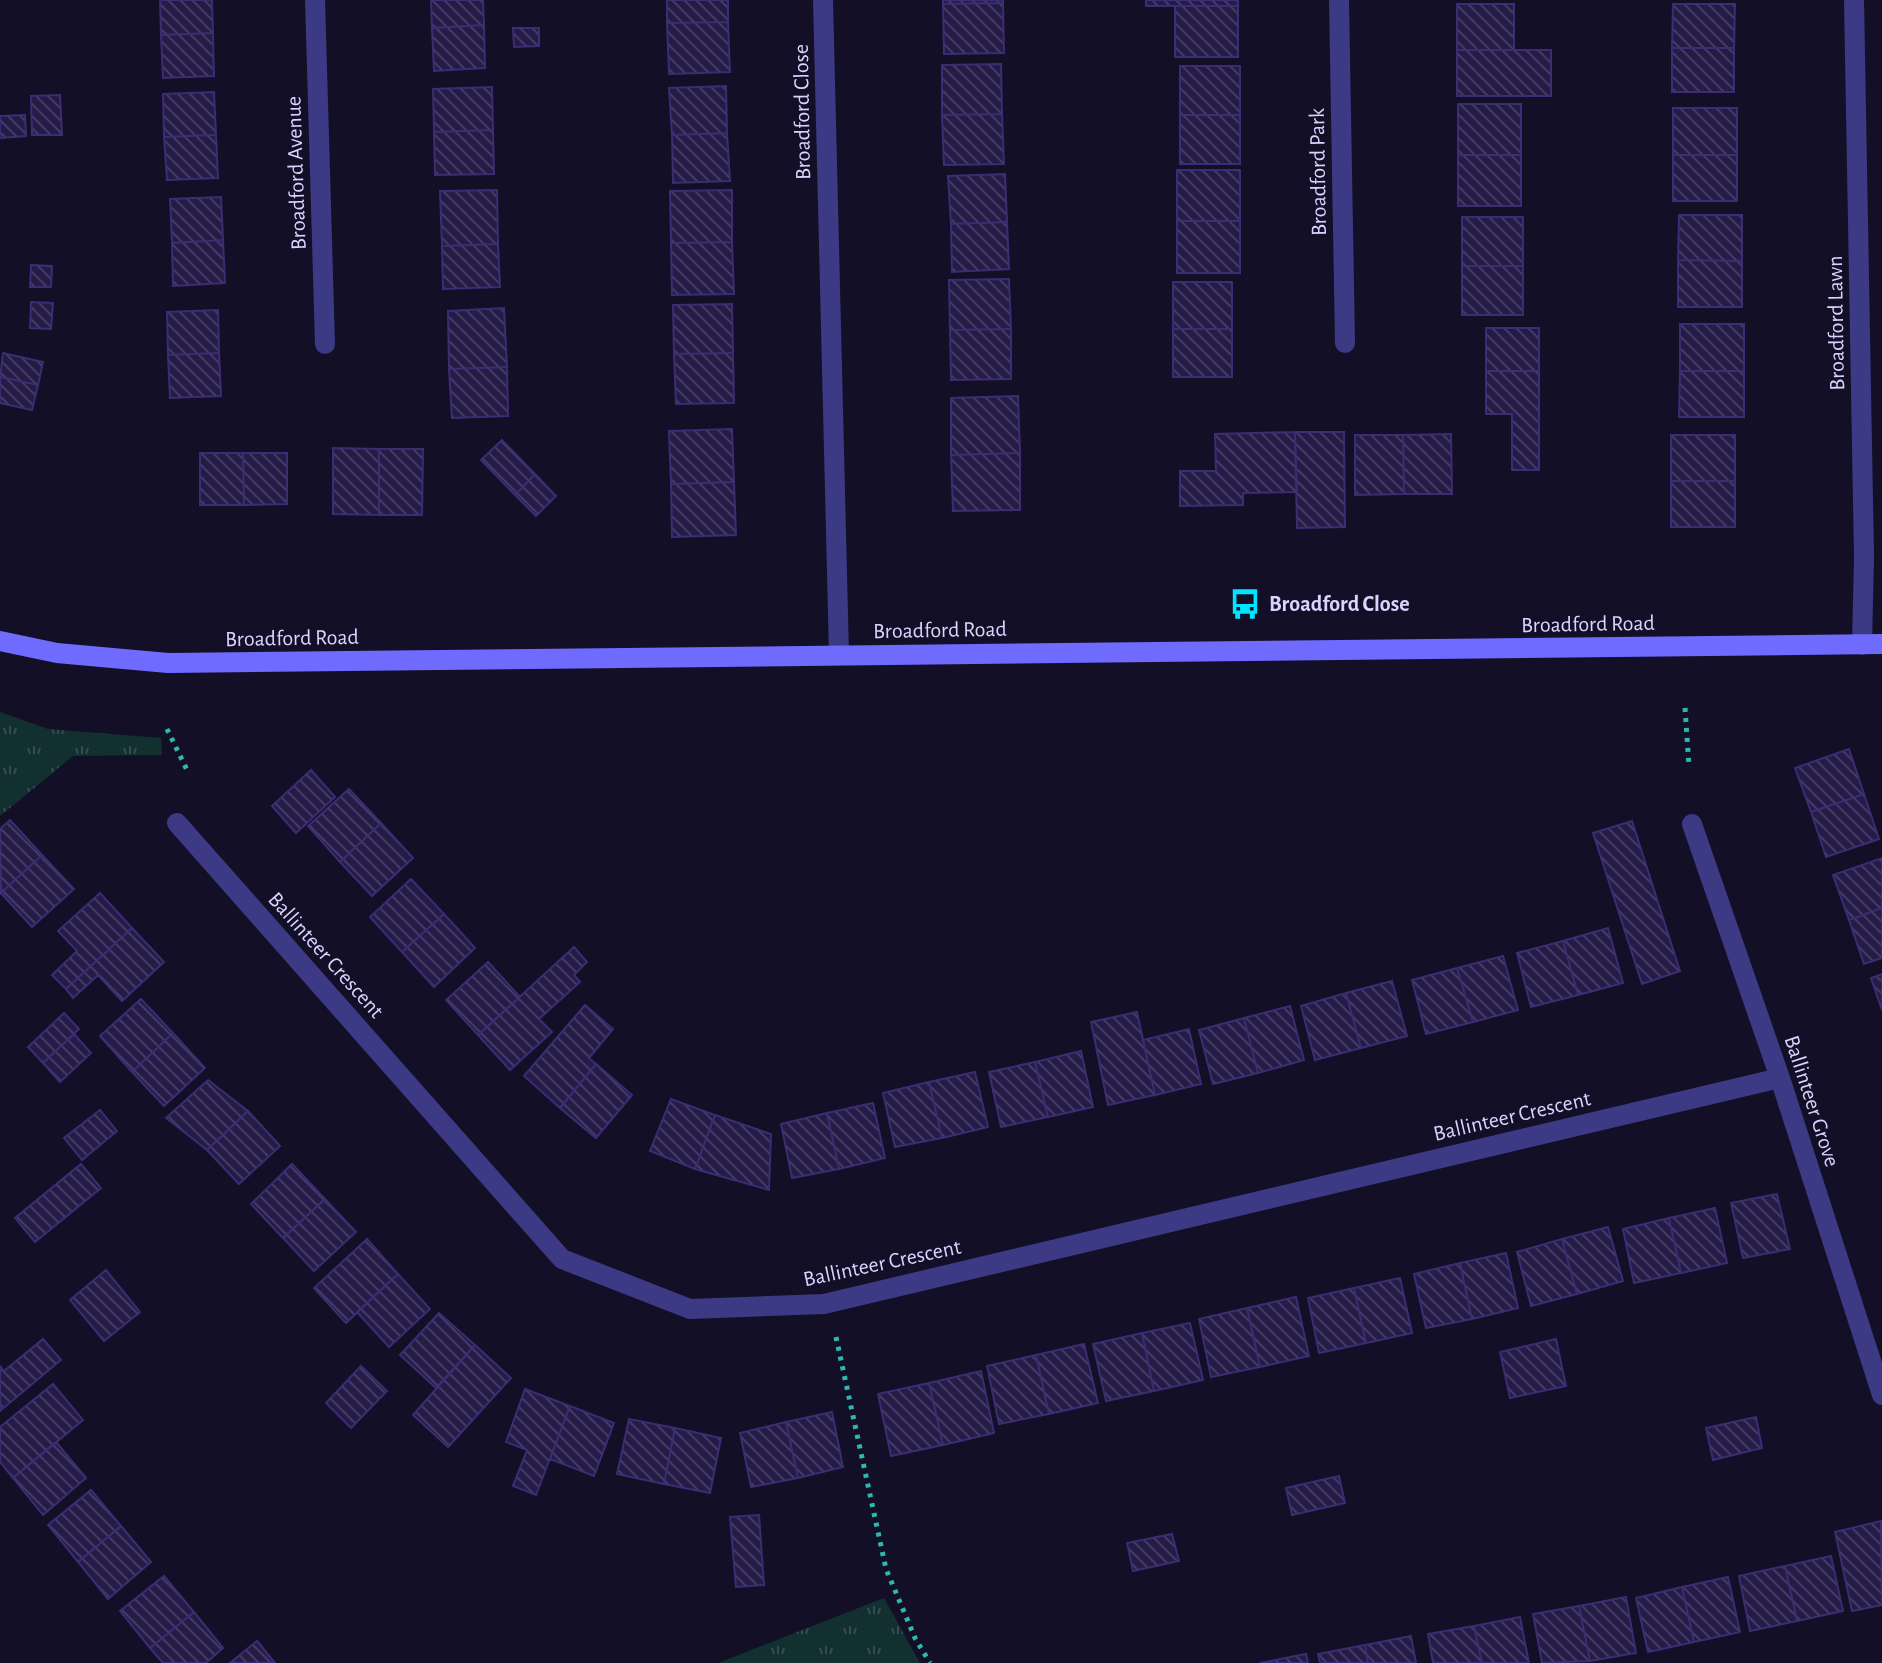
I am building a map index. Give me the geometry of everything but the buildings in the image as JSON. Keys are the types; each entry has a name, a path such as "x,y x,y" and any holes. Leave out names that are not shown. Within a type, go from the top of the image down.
{"street":[{"name":"Broadford Avenue","path":"315,0 325,344"},
{"name":"Broadford Close","path":"823,0 839,655"},
{"name":"Broadford Park","path":"1339,0 1345,343"},
{"name":"Broadford Lawn","path":"1854,0 1864,557 1872,644"},
{"name":"Broadford Road","path":"0,641 57,653 168,663 1872,644"},
{"name":"Ballinteer Crescent","path":"177,823 562,1259 690,1309 824,1304 1780,1078"},
{"name":"Ballinteer Grove","path":"1692,824 1780,1078 1882,1395"}],"path":[{"path":"1685,708 1689,766"},
{"path":"167,729 187,770"},
{"path":"836,1337 886,1569 915,1638 930,1663"}],"green space":[{"path":"0,712 48,729 161,738 162,755 73,756 0,816"},
{"path":"884,1598 920,1663 718,1663"}],"place":[{"name":"Broadford Close","path":"1245,604"}]}
